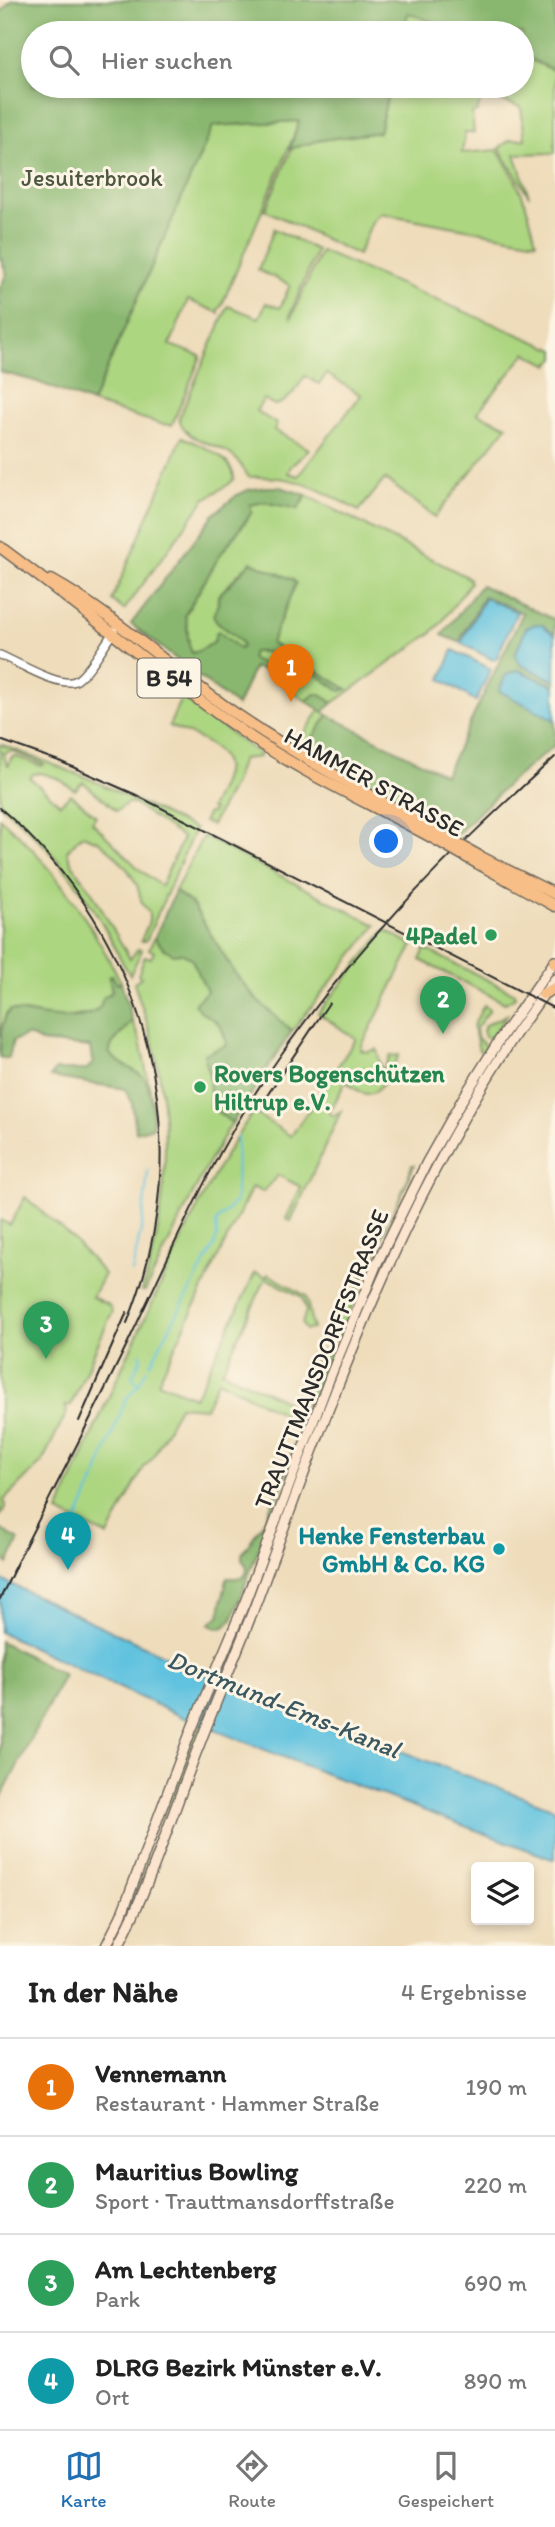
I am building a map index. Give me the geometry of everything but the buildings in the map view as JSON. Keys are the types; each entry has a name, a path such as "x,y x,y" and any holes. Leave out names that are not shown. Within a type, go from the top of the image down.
{"main road":[{"name":"B 54","path":"0,547 116,630"},
{"name":"HAMMER STRASSE","path":"116,630 252,725 555,906"},
{"name":"HAMMER STRASSE","path":"479,860 555,894"},
{"name":"TRAUTTMANSDORFFSTRASSE","path":"106,1946 121,1916 341,1349 383,1251 433,1150 462,1100 502,1036 555,962"},
{"name":"TRAUTTMANSDORFFSTRASSE","path":"118,1946 241,1642 350,1353 393,1252 465,1112 509,1042 555,979"},
{"path":"543,994 555,988"}],"street":[{"path":"0,655 59,682 71,683 81,677 116,630"}],"green space":[{"name":"Jesuiterbrook","path":"12,0 555,0 555,71 534,61 534,21 430,21 408,13 406,21 21,21 21,98 387,98 379,132 321,140 290,149 299,121 213,126 92,403 35,381 0,372 0,287 7,274 0,257 0,13"},
{"path":"408,12 432,21 406,21"},
{"path":"534,61 555,71 555,153 515,154 529,196 499,148 510,140 525,139 521,107 492,98 534,98"},
{"path":"387,98 481,98 477,112 472,113 474,133 465,133 462,153 497,150 522,194 536,242 380,213 372,222 358,255 265,210 292,148 321,140 379,132"},
{"path":"300,121 219,313 188,300 170,345 201,356 172,425 92,403 213,126"},
{"path":"274,229 317,250 291,318 321,251 555,350 555,358 549,365 526,353 477,413 507,426 435,517 385,479 359,511 294,481 248,477 230,454 192,436 179,418 228,306 259,318 266,303 280,308 290,285 258,270","holes":["327,374 361,395 298,476 288,473 291,466 309,449 274,430 277,424 256,411 264,399 274,405 279,404 292,394 305,376 319,384"]},
{"path":"182,437 222,458 232,471 234,479 205,499 124,610 112,600"},
{"path":"266,487 280,487 306,495 298,509 264,502 250,505 252,512 220,555 185,615 190,649 192,653 212,644 218,631 240,649 243,645 213,616 218,596 251,562 296,583 271,643 347,689 341,691 288,659 265,652 253,652 251,658 254,661 289,675 294,687 292,691 284,685 286,680 254,667 237,706 131,624 214,514 237,495"},
{"path":"306,495 469,578 470,583 430,634 333,703 320,696 306,701 292,691 294,687 279,670 276,671 251,658 253,652 277,655 300,664 341,691 347,689 270,643 296,584 244,568 218,596 217,623 234,634 243,645 240,649 216,637 206,648 191,653 188,640 185,615 220,555 247,520 250,505 264,502 277,505 304,502"},
{"path":"481,585 555,620 555,635 542,625 517,657 521,665 555,681 555,686 518,670 509,673 538,710 555,720 555,745 510,782 457,834 305,749 328,715 445,775 523,613 484,596 459,642 442,635"},
{"path":"315,694 333,703 323,712 306,701"},
{"path":"182,697 259,754 259,757 242,759 234,783 212,825 203,822 208,813 212,813 213,810 210,809 223,782 225,763 221,755 206,742 169,726"},
{"path":"320,710 328,715 305,749 298,743"},
{"path":"0,744 90,779 195,829 146,941 141,941 149,921 149,913 142,903 137,885 114,854 98,841 82,835 67,851 72,864 92,892 130,959 138,949 142,950 130,975 92,906 69,874 29,831 0,805","holes":["12,751 43,764 44,765 15,756 11,758 9,765 3,753","41,773 57,778 75,790 83,782 117,811 127,803 133,803 183,838 161,886 139,869 92,822 96,816 71,794 60,804 30,778 33,774"]},
{"path":"0,818 37,854 69,894 121,982 117,984 112,976 109,978 112,992 104,997 100,1007 92,1013 55,1019 26,1012 6,1013 0,1038"},
{"name":"Rovers Bogenschützen Hiltrup e.V.","path":"203,836 376,925 292,1031 256,999 234,972 192,904 175,891"},
{"path":"175,891 192,904 234,972 256,999 292,1031 232,1123 211,1107 209,1077 212,1075 209,1074 204,1054 227,1045 217,1022 194,1004 207,991 191,958 181,953 173,954 163,948 155,938"},
{"name":"Rovers Bogenschützen Hiltrup e.V.","path":"166,913 214,984 242,1105 205,1169 145,1291 142,1291 157,1235 165,1147 157,1061 134,983 141,977 138,975 145,956 151,958 154,952 149,949"},
{"path":"385,930 413,945 361,1050 367,1052 377,1049 381,1068 384,1069 390,1056 399,1055 394,1066 382,1085 372,1093 361,1092 346,1081 329,1113 334,1116 341,1111 291,1221 286,1219 301,1187 278,1175 263,1192 252,1187 158,1382 194,1397 255,1273 266,1277 268,1274 306,1296 313,1329 306,1330 302,1324 306,1311 302,1297 266,1278 222,1371 290,1403 297,1393 309,1355 295,1420 218,1380 205,1408 179,1406 108,1536 58,1512 135,1339 215,1174 253,1112 291,1136 356,1039 318,1013"},
{"path":"425,949 514,993 515,997 505,1003 420,960"},
{"path":"112,975 117,984 121,982 132,1021 112,1044 109,1053 143,1077 150,1090 153,1127 136,1132 132,1103 125,1089 50,1077 56,1070 86,1070 94,1062 90,1047 41,1042 28,1035 13,1041 9,1058 0,1058 2,1027 10,1010 70,1018 92,1013 100,1007 104,997 112,992 109,977"},
{"path":"484,1005 489,1011 476,1028 477,1037 486,1047 483,1052 479,1050 473,1026"},
{"path":"507,1015 490,1039 485,1037 485,1025"},
{"path":"132,1021 140,1040 150,1090 137,1073 109,1053 112,1044"},
{"path":"25,1197 73,1239 104,1274 92,1297 109,1305 112,1312 71,1405 65,1406 67,1412 42,1462 4,1500 5,1507 0,1517 0,1220 10,1225"},
{"path":"396,1206 338,1338 331,1340 327,1335 329,1326 353,1296"},
{"path":"322,1350 329,1351 331,1355 232,1620 225,1627 219,1628 209,1624 219,1616 227,1578 241,1578 246,1574 247,1567 242,1554 266,1518 277,1491 299,1432 317,1355"},
{"path":"0,1529 19,1540 8,1564 0,1555"},
{"path":"0,1641 64,1675 0,1800"},
{"path":"196,1727 202,1730 199,1738 142,1885 112,1946 131,1906"}],"water":[{"path":"484,599 517,612 496,659 493,660 461,643"},
{"path":"542,625 555,635 555,681 521,665 515,655 526,628"},
{"path":"453,650 491,669 476,701 441,679"},
{"path":"518,670 555,686 555,720 499,691 506,675"},
{"path":"0,1579 236,1689 555,1809 555,1860 182,1717 0,1632"}],"waterway":[{"path":"150,1364 214,1246 217,1236 216,1222 236,1201 237,1136"},
{"path":"132,1272 142,1225 148,1170"},
{"path":"137,1383 132,1377 141,1358 140,1353"},
{"path":"96,1476 126,1399 147,1369"},
{"path":"66,1546 95,1479"}],"railway":[{"path":"0,740 59,761 134,794 555,1009"},
{"path":"12,1572 117,1366 210,1172 265,1078 329,990 400,908 476,831 555,757"},
{"path":"0,808 51,859 93,917 125,979 147,1045 159,1114 160,1184 149,1254 127,1323"},
{"path":"260,1106 329,1003"},
{"path":"79,1421 127,1312"},
{"path":"0,1599 16,1565"}],"place":[{"name":"Vennemann","path":"291,702"},
{"name":"4Padel","path":"491,935"},
{"name":"Mauritius Bowling","path":"443,1034"},
{"name":"Rovers Bogenschützen Hiltrup e.V.","path":"200,1087"},
{"name":"Am Lechtenberg","path":"46,1359"},
{"name":"Henke Fensterbau GmbH & Co. KG","path":"499,1549"},
{"name":"DLRG Bezirk Münster e.V.","path":"68,1570"}],"water label":[{"name":"Dortmund-Ems-Kanal","path":"284,1704"}]}
